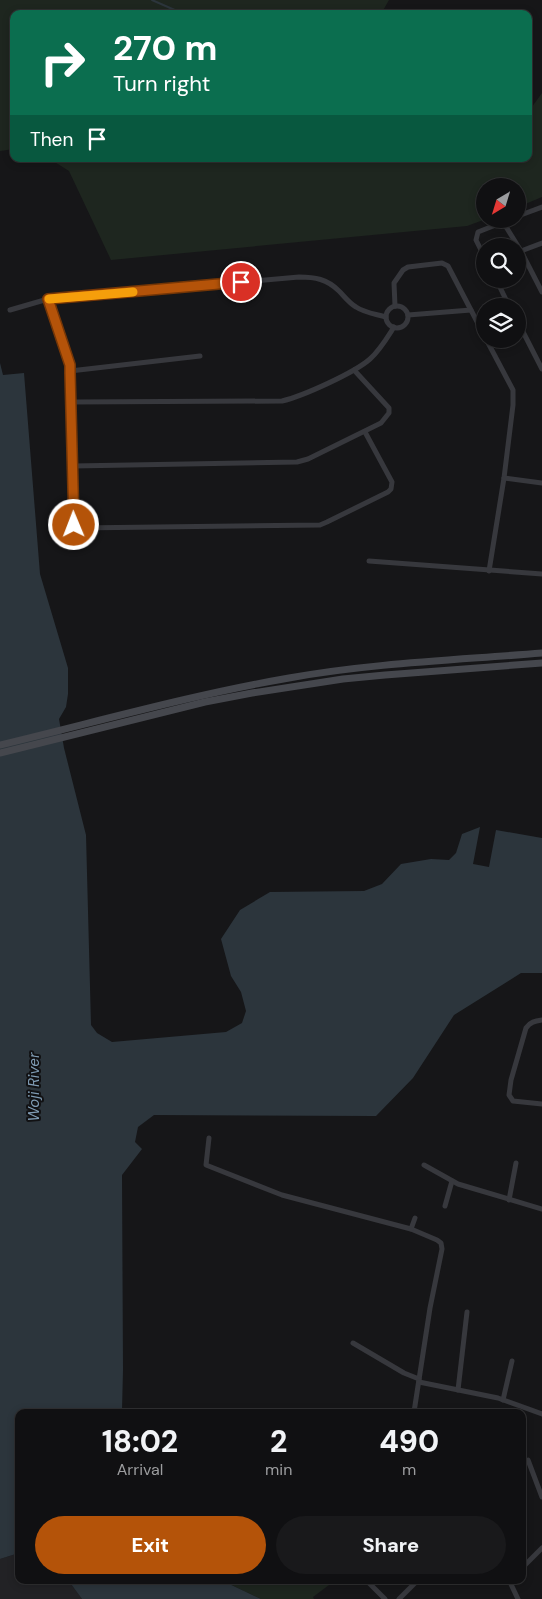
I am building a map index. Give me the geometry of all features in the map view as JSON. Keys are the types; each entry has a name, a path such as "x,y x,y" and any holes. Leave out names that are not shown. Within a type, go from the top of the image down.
{"main road":[{"path":"0,753 195,697 289,678 382,666 542,653"},
{"path":"0,745 205,702 343,679 542,663"}],"street":[{"path":"526,213 542,207"},
{"path":"476,238 478,232 488,228"},
{"path":"526,249 542,243"},
{"path":"526,261 542,292"},
{"path":"395,306 394,283 403,270 408,267 442,263 448,266 476,319"},
{"path":"10,310 48,299 315,277 324,280 337,289 359,309 386,316"},
{"path":"48,299 70,371 74,525 77,528 320,524 392,489 392,482 365,432"},
{"path":"395,306 402,307 408,315 405,325 399,328 389,324 386,316 389,309 395,306"},
{"path":"408,315 471,310"},
{"path":"72,402 282,401 295,398 354,370 370,360 394,327"},
{"path":"526,337 542,368"},
{"path":"489,571 504,478 513,405 513,390 491,348"},
{"path":"70,371 200,356"},
{"path":"73,466 297,462 308,459 382,423 389,413 389,408 354,370"},
{"path":"504,478 542,483"},
{"path":"369,561 542,574"},
{"path":"542,1020 528,1024 526,1028 511,1080 509,1095 513,1101 542,1104"},
{"path":"209,1138 206,1165 282,1195 411,1229 441,1243 442,1249 430,1308 414,1409"},
{"path":"509,1200 516,1163"},
{"path":"424,1165 452,1181 542,1209"},
{"path":"445,1206 452,1181"},
{"path":"411,1229 415,1218"},
{"path":"458,1390 467,1312"},
{"path":"353,1343 419,1380 503,1400 542,1414"},
{"path":"503,1400 512,1361"},
{"path":"528,1460 542,1497"},
{"path":"526,1564 542,1548"},
{"path":"370,1584 385,1599"},
{"path":"400,1599 414,1584"},
{"path":"512,1584 518,1599"}],"shaded area":[{"path":"0,0 389,0 383,10 10,10 10,150 0,151"},
{"path":"542,93 542,197 526,204 526,178 476,178 476,223 467,226 111,260 69,171 55,162 532,162 532,107"},
{"path":"15,1554 15,1584 71,1584 82,1599 0,1599 0,1559"},
{"path":"229,1584 329,1585 313,1597 314,1599 261,1599"}],"water":[{"name":"Woji River","path":"0,363 3,375 24,373 40,574 68,668 66,707 59,719 64,748 86,835 91,1025 97,1033 112,1042 226,1032 242,1023 246,1011 241,992 231,976 221,939 240,910 270,892 364,891 382,884 401,864 431,859 449,860 456,853 462,834 480,827 473,864 489,867 496,830 542,838 542,973 521,973 454,1015 413,1078 376,1116 154,1115 138,1127 135,1142 142,1149 122,1175 122,1409 15,1409 15,1554 0,1559"},
{"path":"71,1584 229,1584 261,1599 82,1599"}],"waterway":[{"path":"152,0 175,10"}],"slow traffic":[{"path":"49,299 133,292"}],"route":[{"path":"74,525 70,365 48,299 241,282"}]}
